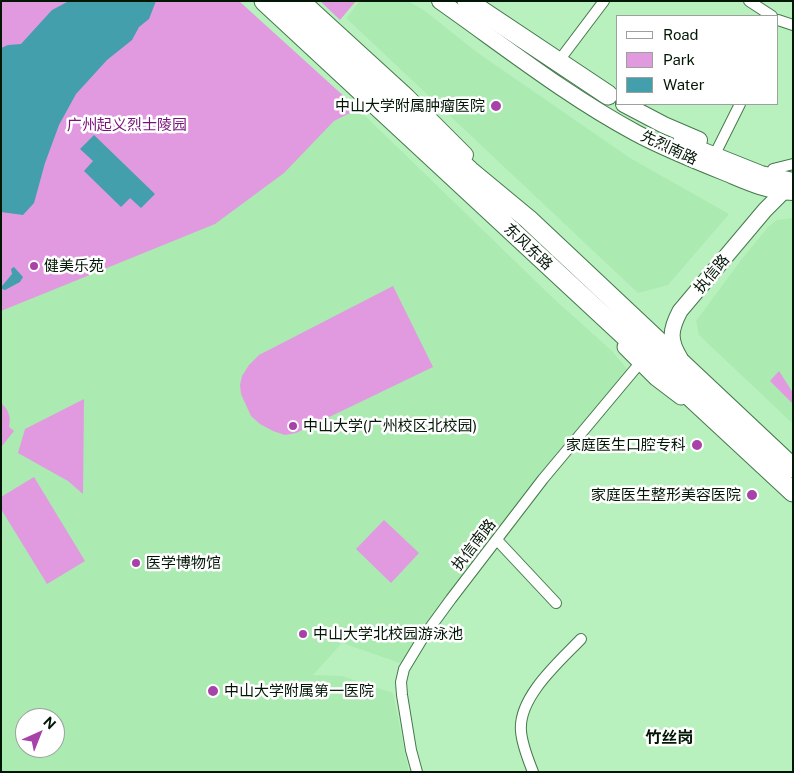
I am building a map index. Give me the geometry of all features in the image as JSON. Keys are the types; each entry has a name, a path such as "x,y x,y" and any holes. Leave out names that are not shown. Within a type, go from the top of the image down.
{"highway":[{"name":"东风东路","path":"264,1 793,492"},
{"path":"288,1 470,171 528,219"},
{"path":"467,1 616,99"},
{"name":"东风东路","path":"528,219 793,468"}],"main road":[{"name":"东风东路","path":"302,1 434,124 528,219"},
{"name":"先烈南路","path":"440,1 614,121 659,145 753,184 790,190"},
{"name":"先烈南路","path":"484,1 616,99"},
{"name":"先烈南路","path":"626,105 664,125 718,148 773,168 793,173"},
{"name":"执信路","path":"684,366 673,347 672,341 672,328 680,311 765,210 790,190"},
{"path":"575,289 640,363 673,392 712,416"}],"street":[{"path":"561,58 604,1"},
{"path":"749,1 769,15"},
{"path":"779,22 793,26"},
{"path":"718,148 740,105"},
{"path":"773,168 793,164"},
{"name":"执信南路","path":"417,772 411,750 402,695 401,682 404,669 440,614 543,479 640,363"},
{"path":"497,540 556,603"},
{"path":"533,772 520,730 524,711 539,682 581,639"}],"shaded area":[{"name":"中山大学附属肿瘤医院","path":"360,1 408,1 425,11 478,53 630,158 729,214 668,285 638,293 346,18"},
{"name":"中山大学(广州校区北校园)","path":"358,109 553,298 612,351 628,370 403,664 342,643 313,675 342,676 393,693 409,772 1,772 1,311 59,286 315,140 334,121"},
{"path":"793,218 793,421 791,422 699,335 696,321 768,227 777,220"}],"green space":[{"name":"广州起义烈士陵园","path":"1,1 239,1 358,109 334,121 284,173 215,224 1,311"},
{"path":"320,1 356,1 340,20"},
{"path":"393,286 433,367 296,433 285,435 273,431 260,424 251,416 241,394 240,385 242,376 259,355"},
{"path":"779,371 793,393 793,404 770,381"},
{"path":"84,399 83,494 68,481 18,453 25,429"},
{"path":"1,403 9,414 9,427 14,431 2,446"},
{"path":"34,477 85,561 47,584 1,509 1,497"},
{"path":"384,520 419,553 391,583 356,549"}],"water":[{"path":"69,1 156,1 149,19 139,27 132,40 107,60 76,94 59,125 45,163 34,203 23,215 1,212 1,48 8,45 21,44 52,10"},
{"path":"94,135 155,194 141,208 130,198 121,207 84,171 93,161 80,149"},
{"path":"14,267 23,277 20,282 5,290 2,289 2,286 12,274 11,269"}],"place":[{"name":"中山大学附属肿瘤医院","path":"496,106"},
{"name":"健美乐苑","path":"34,266"},
{"name":"中山大学(广州校区北校园)","path":"293,426"},
{"name":"家庭医生口腔专科","path":"697,445"},
{"name":"家庭医生整形美容医院","path":"752,495"},
{"name":"医学博物馆","path":"136,563"},
{"name":"中山大学北校园游泳池","path":"303,634"},
{"name":"中山大学附属第一医院","path":"213,691"}],"district":[{"name":"竹丝岗","path":"669,738"}]}
